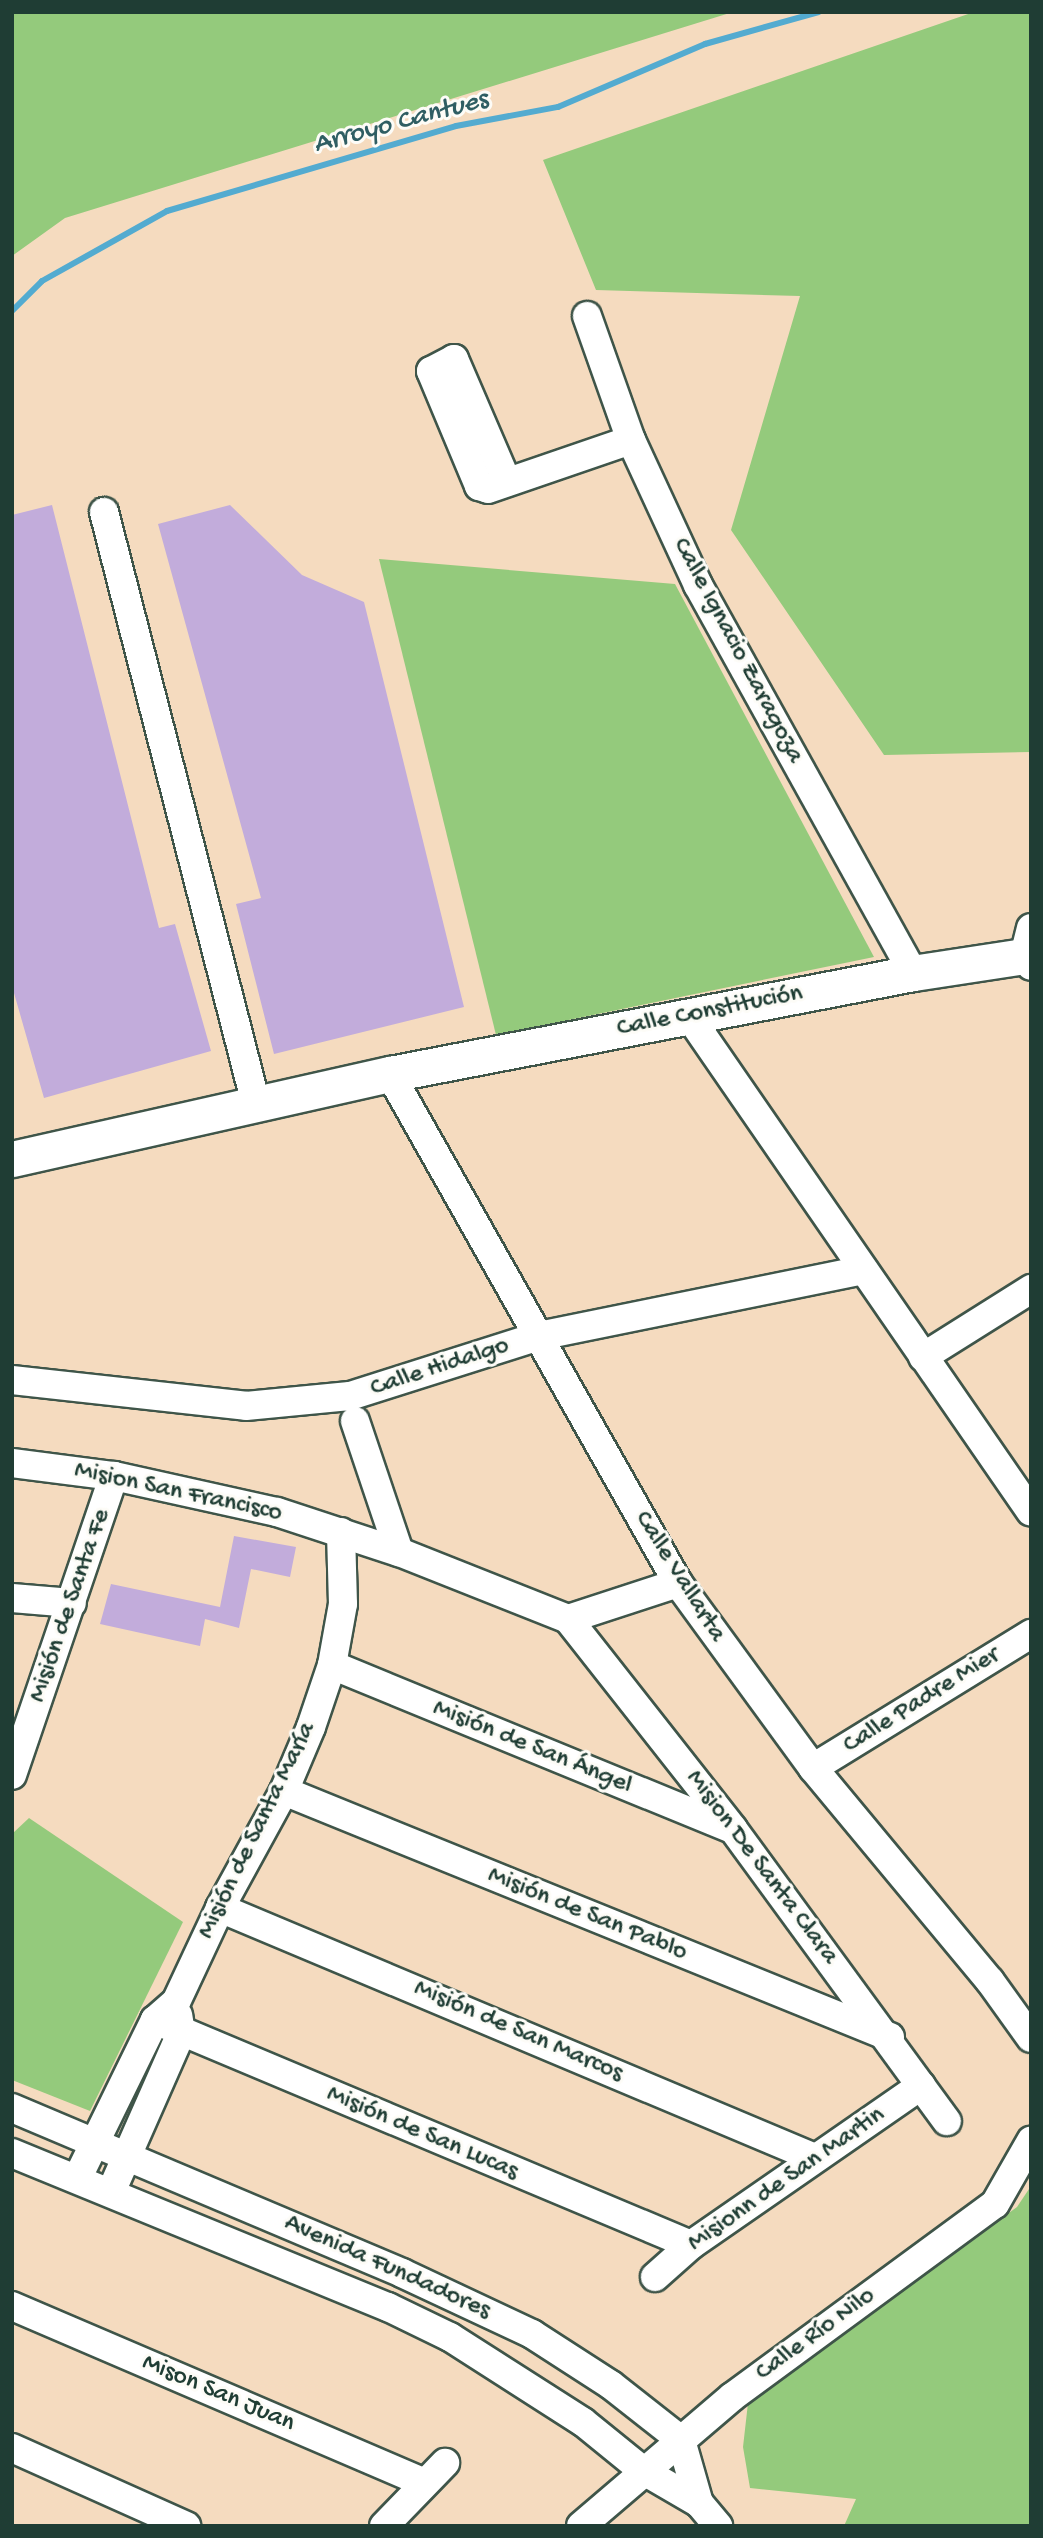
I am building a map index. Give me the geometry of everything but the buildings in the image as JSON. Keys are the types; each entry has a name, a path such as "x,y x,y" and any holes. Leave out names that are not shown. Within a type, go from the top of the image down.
{"main road":[{"name":"Calle Constitución","path":"12,1160 390,1074 1029,951"}],"street":[{"name":"Calle Ignacio Zaragoza","path":"587,316 631,440 698,585 913,973"},
{"path":"507,482 631,440"},
{"path":"104,512 256,1104"},
{"path":"689,1016 1031,1512"},
{"name":"Calle Vallarta","path":"390,1074 678,1583 813,1768 990,1981 1031,2038"},
{"name":"Calle Hidalgo","path":"12,1380 246,1406 350,1396 539,1336 863,1270"},
{"path":"923,1357 1031,1289"},
{"path":"355,1421 399,1552"},
{"name":"Mision San Francisco","path":"12,1463 114,1476 212,1495 341,1532 399,1552 568,1619"},
{"name":"Misión de Santa Fe","path":"12,1774 20,1733 72,1603 114,1476"},
{"name":"Misión de Santa María","path":"176,2001 220,1908 284,1791 332,1665 342,1604 341,1532"},
{"path":"568,1619 678,1583"},
{"path":"12,1598 72,1603"},
{"name":"Mision De Santa Clara","path":"568,1619 733,1829 890,2038 920,2086 947,2121"},
{"name":"Calle Padre Mier","path":"813,1768 1031,1633"},
{"name":"Misión de San Ángel","path":"332,1665 733,1829"},
{"name":"Misión de San Pablo","path":"284,1791 890,2038"},
{"name":"Misión de San Marcos","path":"220,1908 816,2158"},
{"path":"77,2179 155,2020 176,2001"},
{"path":"111,2192 181,2033 176,2001"},
{"name":"Misión de San Lucas","path":"155,2020 691,2245"},
{"name":"Misionn de San Martin","path":"655,2277 691,2245 920,2086"},
{"name":"Avenida Fundadores","path":"12,2108 129,2154 532,2334 681,2440 699,2503"},
{"name":"Calle Río Nilo","path":"581,2526 642,2470 732,2398 995,2204 1031,2141"},
{"name":"Avenida Fundadores","path":"12,2153 388,2306 450,2337 583,2422 642,2470 699,2503 718,2526"},
{"name":"Mison San Juan","path":"12,2306 423,2482"},
{"path":"12,2448 187,2526"},
{"path":"384,2526 423,2482 445,2463"}],"green space":[{"path":"12,12 733,12 65,218 12,256"},
{"path":"974,12 1031,12 1031,752 884,755 731,530 800,296 596,290 543,160"},
{"path":"379,559 675,584 874,957 496,1035"},
{"path":"29,1818 183,1922 90,2111 12,2080 12,1834"},
{"path":"1031,2186 1031,2526 844,2526 856,2499 750,2488 743,2447 748,2403 1017,2207"}],"waterway":[{"name":"Arroyo Cantues","path":"12,311 42,281 167,211 456,126 558,107 705,44 819,12"}]}
